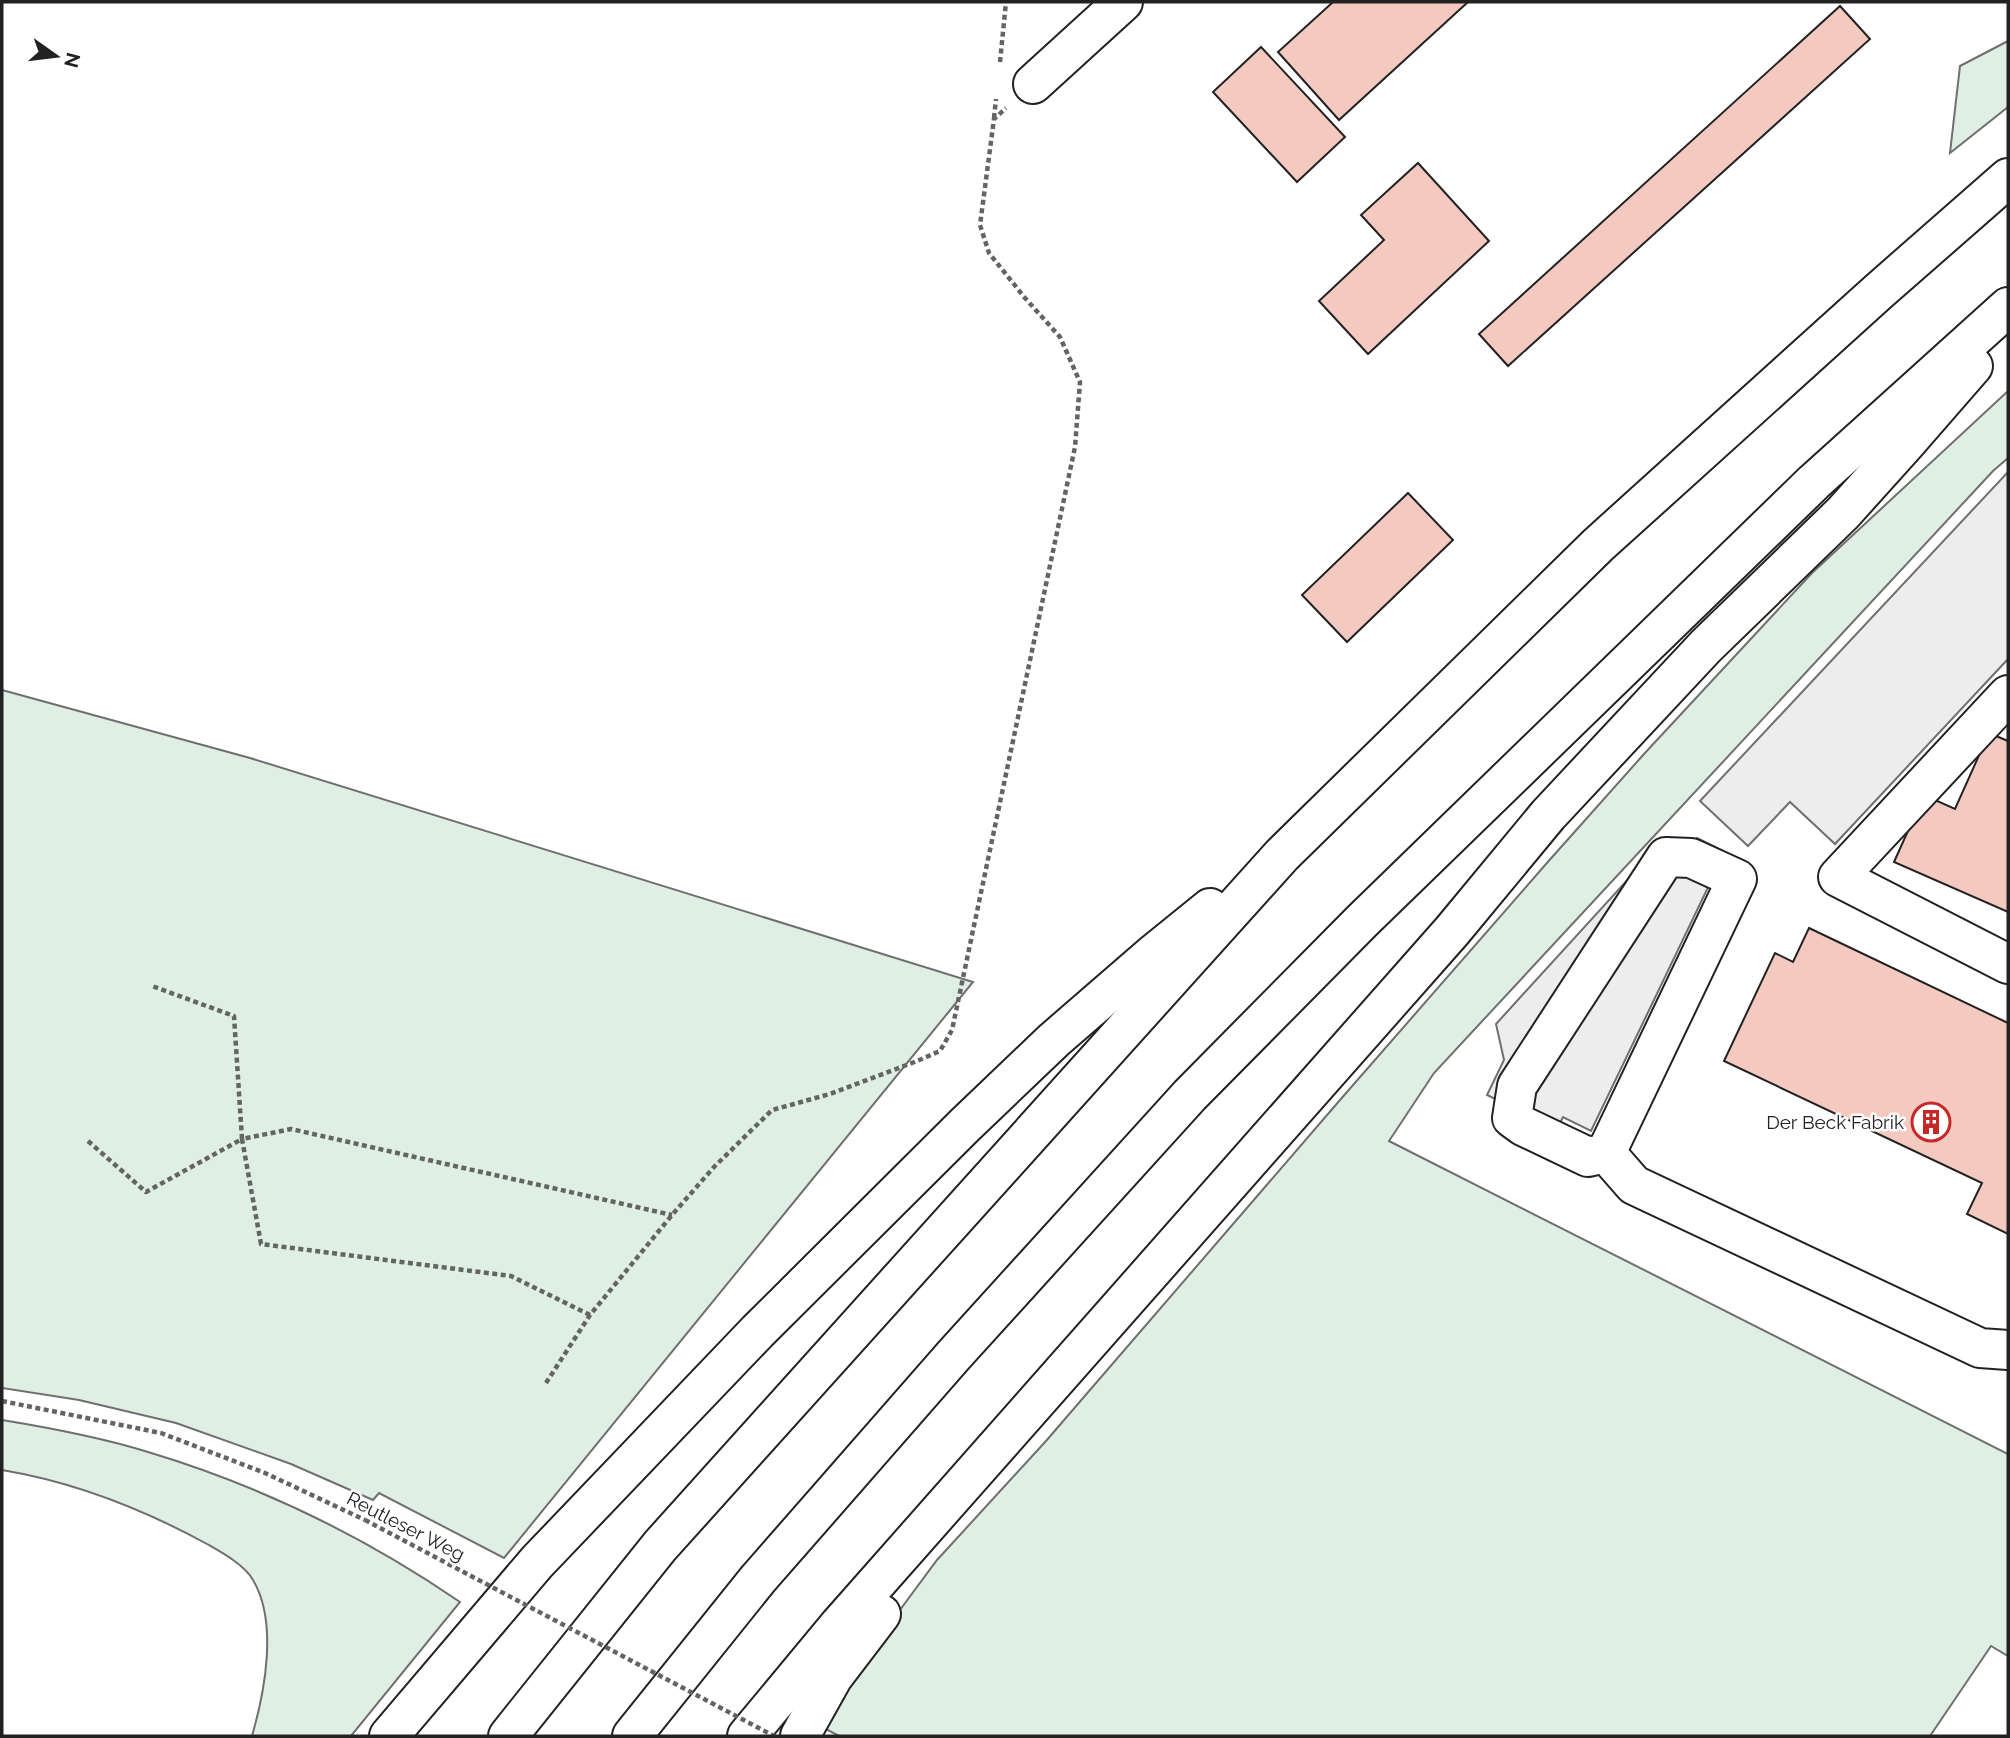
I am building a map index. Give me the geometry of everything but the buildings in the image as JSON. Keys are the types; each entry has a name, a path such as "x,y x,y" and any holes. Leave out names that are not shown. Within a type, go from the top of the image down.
{"main road":[{"path":"1010,81 1123,2"},
{"path":"508,1736 660,1546 1282,855 1598,545 2008,178"},
{"path":"632,1736 758,1579 954,1355 1190,1095 1362,921 1814,482 2008,307"},
{"path":"747,1736 840,1624 1452,931 1548,815 1706,646 1843,513 1954,388 2008,320"},
{"path":"2008,695 1838,877 2008,964"},
{"path":"389,1736 537,1562 758,1331 955,1135 1054,1040 1152,955 1218,901 1282,855"},
{"path":"1666,857 1691,858 1737,879 1606,1153 1588,1157 1511,1118 1517,1086 1666,857"},
{"path":"1606,1153 1634,1185 1980,1348 2008,1350"},
{"path":"800,1736 833,1677 1053,1382"}],"path":[{"path":"546,1383 590,1315 714,1167 772,1110 830,1094 940,1051 953,1030 1075,447 1080,382 1060,337 1025,299 989,253 980,225 994,119 1010,81 1006,2"},
{"path":"994,119 1010,81"},
{"path":"152,986 234,1016 242,1139 261,1244 511,1276 590,1315"},
{"path":"88,1141 146,1192 242,1139 291,1129 672,1216"},
{"name":"Reutleser Weg","path":"2,1401 161,1433 265,1473 365,1520 775,1736"}],"green space":[{"path":"2008,41 2008,107 1950,153 1960,66"},
{"path":"2008,391 2008,458 1434,1073 1389,1141 2008,1454 2008,1656 1991,1646 1930,1736 839,1736 824,1728 877,1641 937,1560 1046,1441 1546,864 1812,573"},
{"path":"2,690 250,758 973,982 504,1558 379,1493 373,1500 291,1464 176,1423 79,1400 2,1388"},
{"path":"2,1420 112,1442 230,1480 349,1535 460,1602 351,1736 252,1736 265,1678 267,1636 261,1597 249,1574 232,1559 207,1544 133,1508 82,1489 2,1470"}],"shaded area":[{"path":"2008,472 2008,659 1835,844 1790,802 1748,846 1700,801"},
{"path":"1697,838 1725,852 1591,1131 1563,1117 1557,1129 1487,1095 1504,1060 1496,1024 1662,842 1691,848"}],"place":[{"name":"Der Beck Fabrik","path":"1931,1122"}]}
